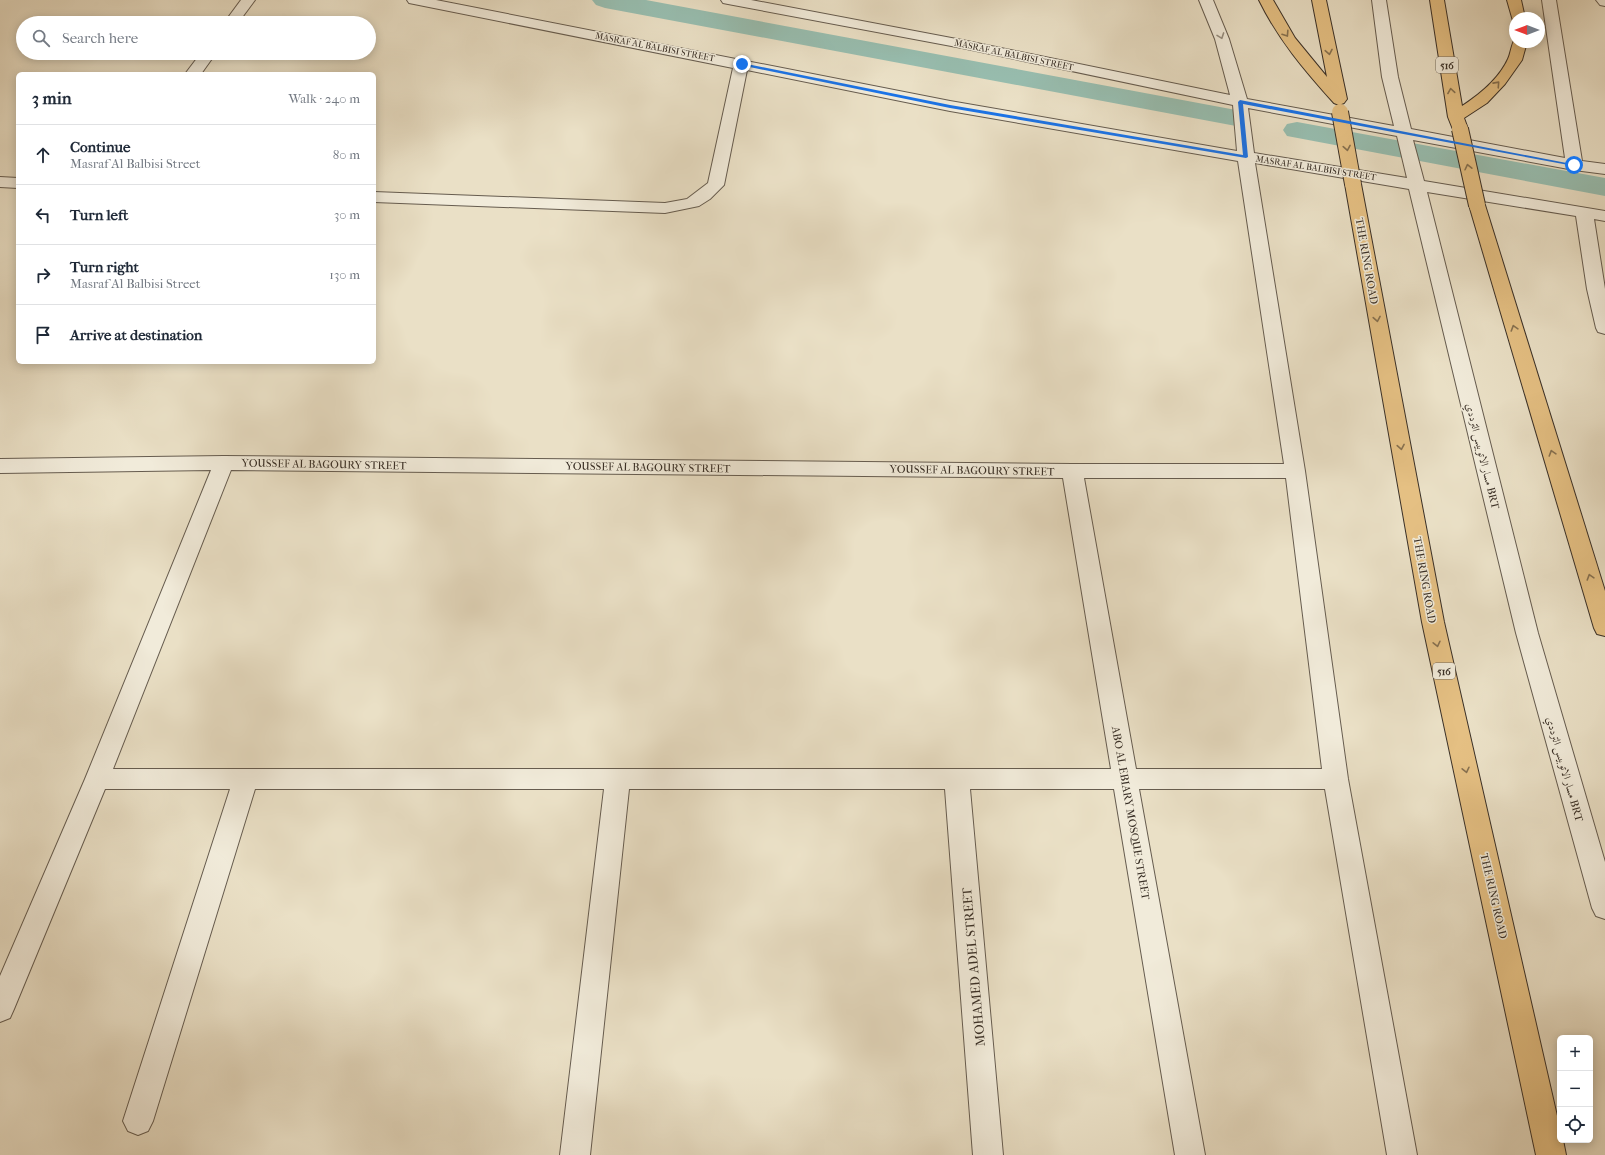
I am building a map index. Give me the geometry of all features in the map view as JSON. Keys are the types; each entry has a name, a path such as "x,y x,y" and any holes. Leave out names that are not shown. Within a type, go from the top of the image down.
{"highway":[{"path":"1266,0 1285,34 1307,65 1340,106"},
{"name":"THE RING ROAD","path":"1319,0 1340,106 1433,622 1551,1155"},
{"name":"516","path":"1437,0 1458,123 1477,205 1605,628"},
{"path":"1514,0 1517,12"},
{"path":"1458,123 1500,81 1515,60 1518,48"}],"street":[{"path":"236,16 248,0"},
{"name":"MASRAF AL BALBISI STREET","path":"414,0 950,106 1246,157 1605,216"},
{"name":"MASRAF AL BALBISI STREET","path":"728,0 962,44 1240,102 1574,165 1605,169"},
{"path":"1206,0 1222,39 1240,102 1246,157 1296,472 1336,780 1402,1155"},
{"name":"مسار الاتوبيس الترددي BRT","path":"1379,0 1390,77 1526,633 1605,908"},
{"path":"1549,0 1574,165"},
{"path":"195,72 204,60"},
{"path":"376,197 665,208 686,206 702,198 716,185 742,64"},
{"path":"0,182 16,183"},
{"path":"1584,212 1596,288 1605,328"},
{"path":"0,1009 97,779 224,463"},
{"name":"YOUSSEF AL BAGOURY STREET","path":"0,466 224,463 1296,472"},
{"name":"ABO AL EBIARY MOSQUE STREET","path":"1072,471 1190,1155"},
{"path":"97,779 1336,780"},
{"path":"138,1121 246,779"},
{"path":"575,1155 618,780"},
{"name":"MOHAMED ADEL STREET","path":"957,780 988,1155"}],"waterway":[{"path":"605,0 1236,118"},
{"path":"1297,130 1605,187"}],"route":[{"path":"742,64 950,106 1246,157 1240,102 1574,165"}]}
